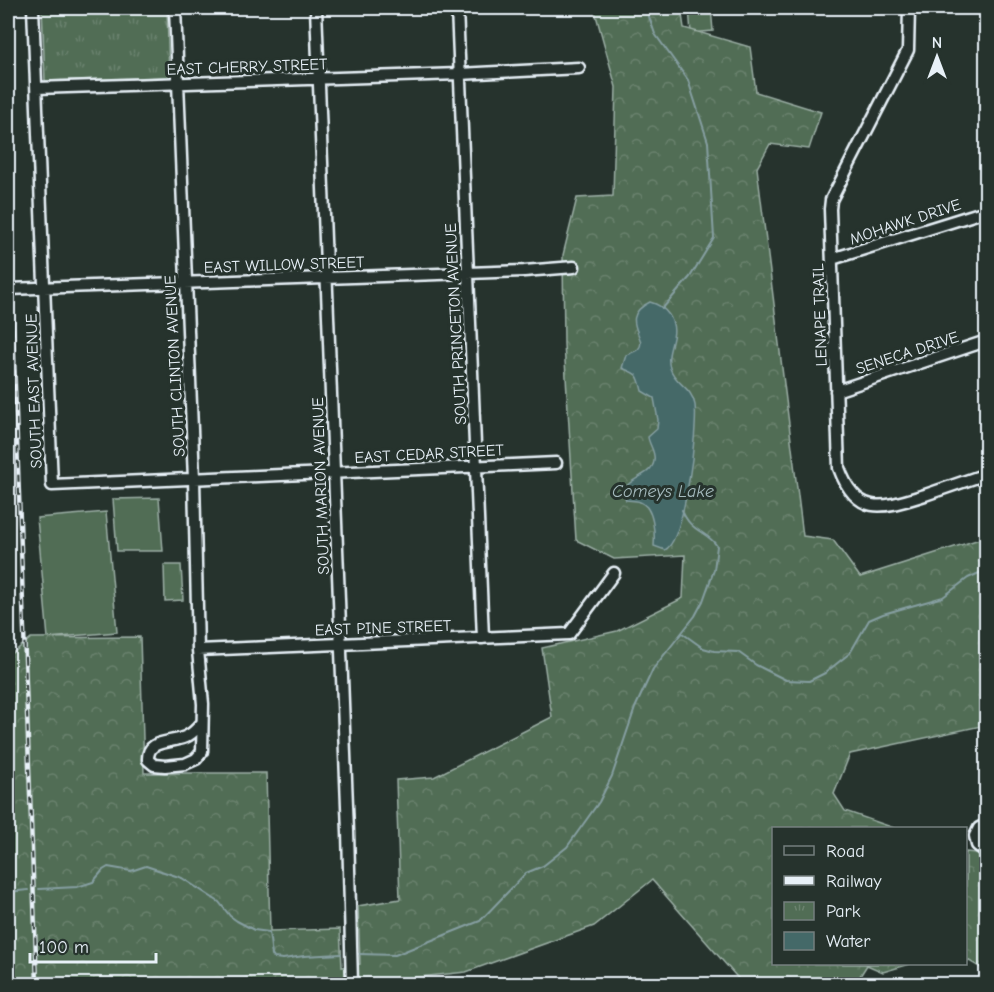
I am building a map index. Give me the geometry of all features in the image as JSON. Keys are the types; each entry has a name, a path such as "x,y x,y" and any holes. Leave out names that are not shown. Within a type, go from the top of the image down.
{"street":[{"name":"SOUTH EAST AVENUE","path":"33,8 52,486"},
{"name":"SOUTH CLINTON AVENUE","path":"175,8 194,479 198,650 202,704 202,723 202,752 185,764 154,765 148,760 147,752 151,746 193,733 202,723"},
{"name":"SOUTH MARION AVENUE","path":"316,8 352,984"},
{"name":"SOUTH PRINCETON AVENUE","path":"457,8 483,638"},
{"name":"LENAPE TRAIL","path":"909,8 908,50 831,200 839,468 846,486 856,498 868,504 882,506 987,474"},
{"name":"EAST CHERRY STREET","path":"37,88 579,68"},
{"name":"MOHAWK DRIVE","path":"832,259 987,211"},
{"name":"EAST WILLOW STREET","path":"8,289 524,271 574,267"},
{"name":"SENECA DRIVE","path":"836,391 987,342"},
{"name":"EAST CEDAR STREET","path":"52,486 556,463"},
{"name":"EAST PINE STREET","path":"198,650 569,634 614,573"},
{"path":"987,825 979,828 975,836 977,845 987,852"}],"green space":[{"path":"42,8 167,8 169,77 45,81"},
{"path":"594,8 681,8 684,28 750,47 756,92 821,112 809,149 770,144 757,168 803,536 833,540 860,577 986,537 986,725 850,754 834,794 845,811 891,827 772,827 772,965 867,965 855,984 743,984 652,880 594,926 466,972 355,984 8,984 8,654 31,638 140,637 144,773 266,773 270,931 340,929 342,967 360,964 358,906 400,899 396,780 434,777 552,717 542,648 617,631 683,598 685,555 614,559 576,540 564,344 563,255 577,198 613,196 616,87"},
{"path":"689,8 711,8 713,31 691,33"},
{"path":"159,498 163,551 117,551 113,499"},
{"path":"106,512 117,632 48,638 37,518"},
{"path":"164,565 181,565 183,600 165,601"},
{"path":"967,852 986,854 986,971 967,960"},
{"path":"867,965 907,965 883,972"}],"water":[{"name":"Comeys Lake","path":"650,302 663,308 673,322 674,329 669,355 670,368 691,394 695,405 689,482 679,526 672,542 665,550 654,546 654,528 648,509 640,502 626,500 624,493 629,483 647,472 654,461 648,437 657,429 658,420 654,398 642,391 637,376 622,368 626,355 637,350 641,344 634,321 640,308"}],"waterway":[{"path":"646,8 655,34 688,80 708,142 714,238 690,277 662,309"},
{"path":"359,954 395,955 480,921 526,873 543,866 567,847 599,802 612,776 635,708 653,669 695,616 714,570 717,546 689,523 682,510"},
{"path":"682,633 703,648 738,652 756,665 786,680 809,681 825,673 850,653 869,620 943,597 968,578 986,570"},
{"path":"39,889 77,887 93,882 108,867 131,871 146,866 182,878 219,902 237,921 254,930 269,932 274,958 341,954"},
{"path":"8,892 28,890"}],"railway":[{"path":"8,195 37,984"}]}
